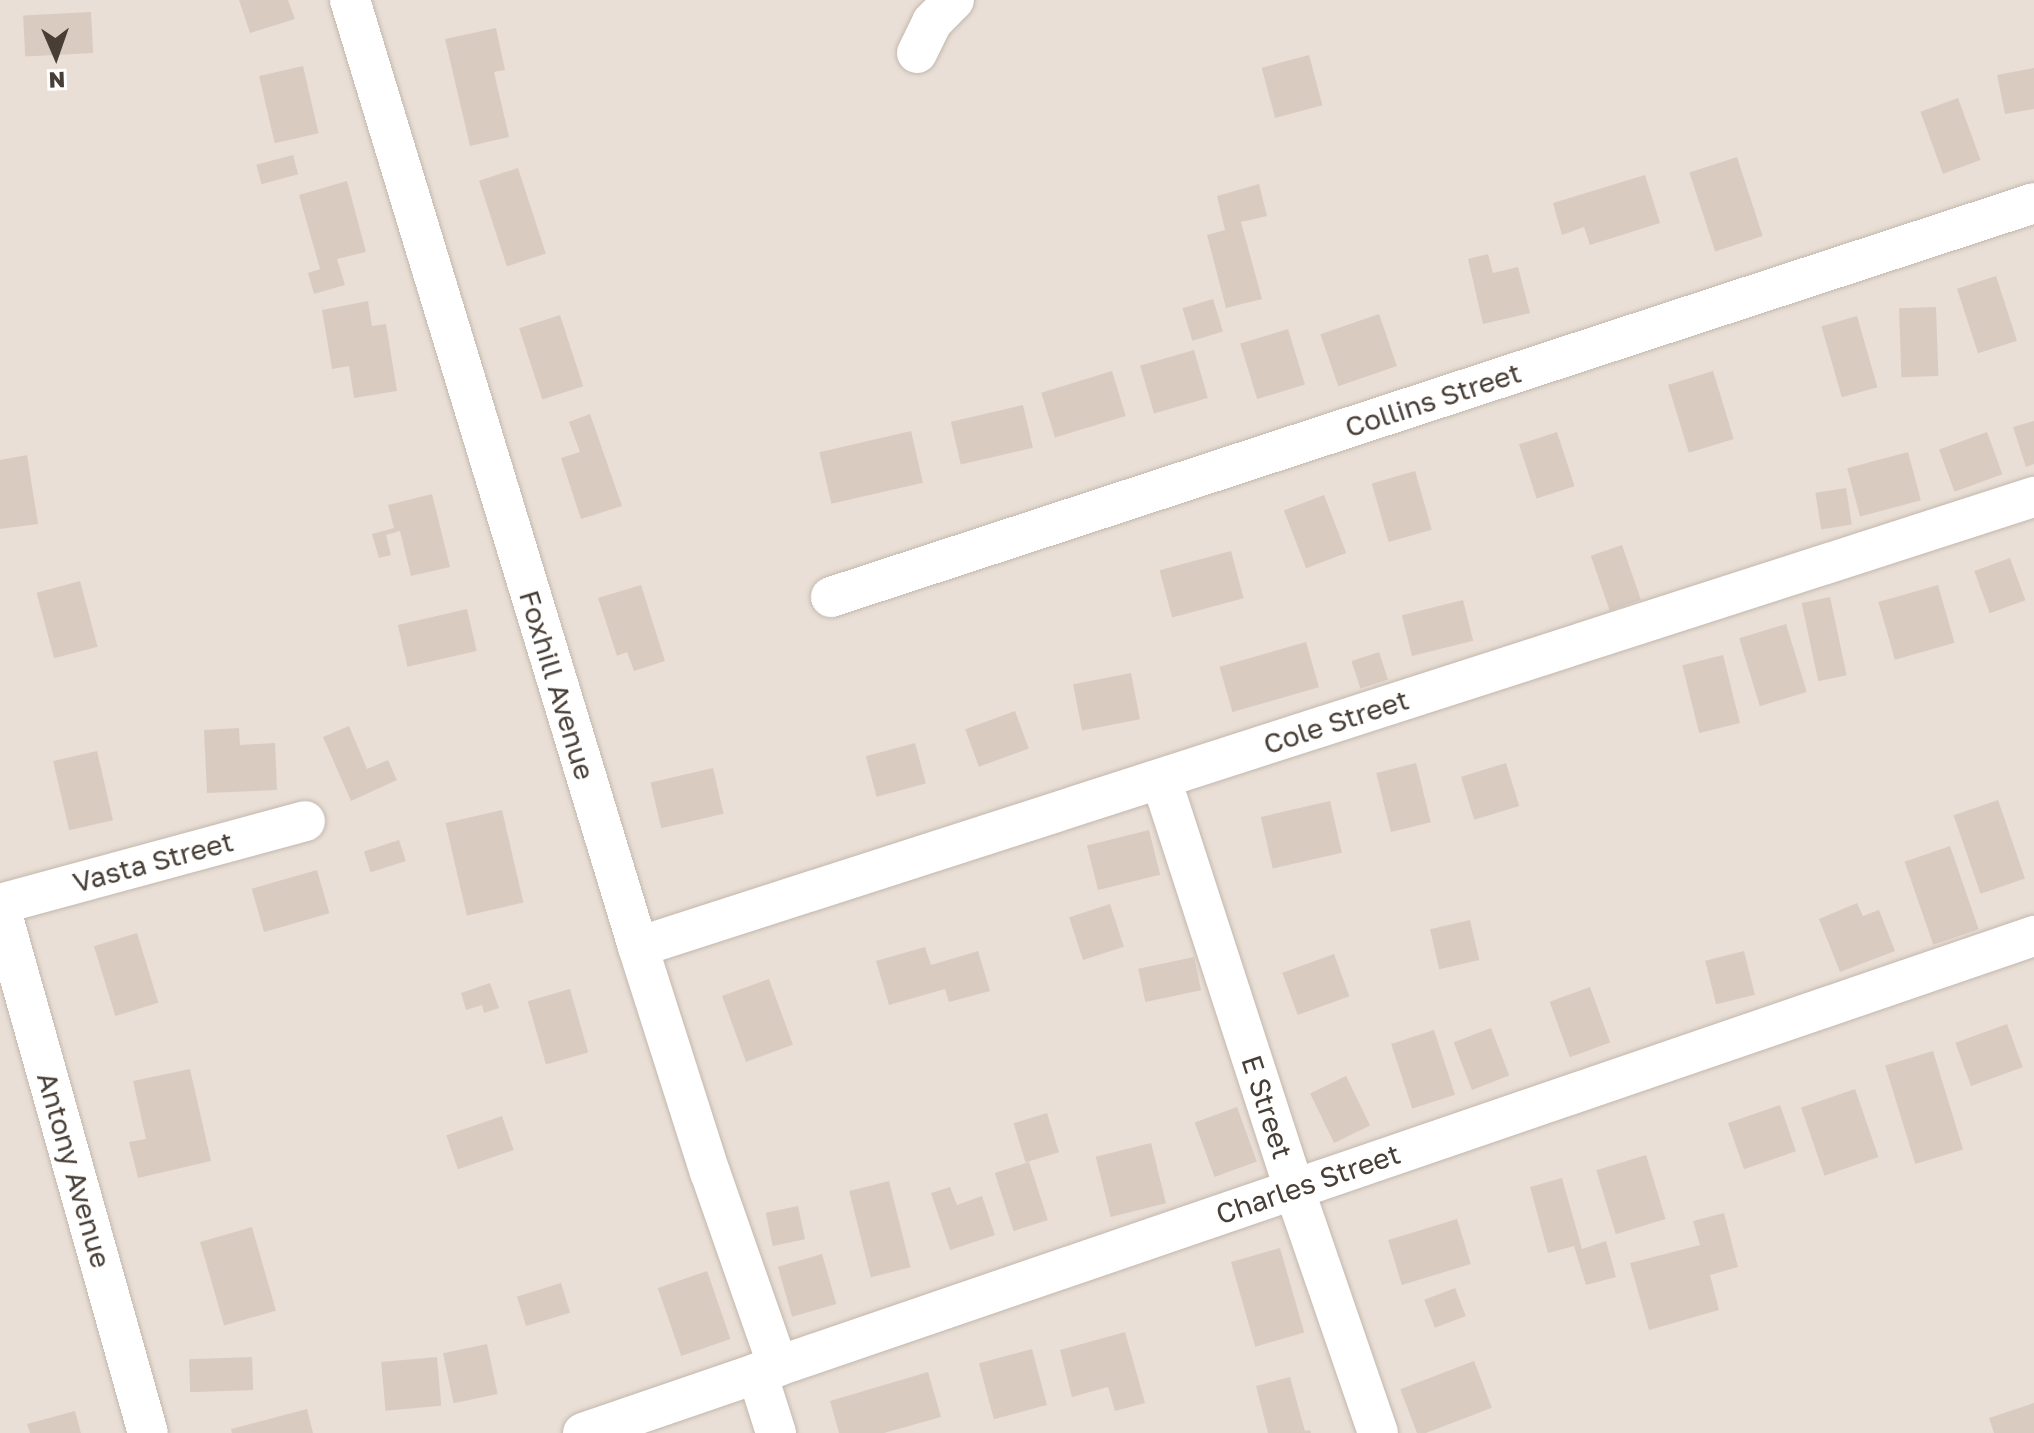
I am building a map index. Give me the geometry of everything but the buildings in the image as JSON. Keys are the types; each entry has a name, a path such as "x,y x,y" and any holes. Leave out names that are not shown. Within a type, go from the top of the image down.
{"street":[{"name":"Foxhill Avenue","path":"350,0 638,947 710,1172 768,1370 776,1433"},
{"path":"917,53 932,22 954,0"},
{"name":"Collins Street","path":"831,597 2034,203"},
{"name":"Cole Street","path":"638,947 2034,497"},
{"name":"E Street","path":"1161,779 1294,1189 1378,1433"},
{"name":"Vasta Street","path":"0,906 305,821"},
{"name":"Antony Avenue","path":"0,906 148,1433"},
{"name":"Charles Street","path":"583,1433 2034,936"}],"shaded area":[{"path":"0,0 2034,0 2034,1433 0,1433"}]}
